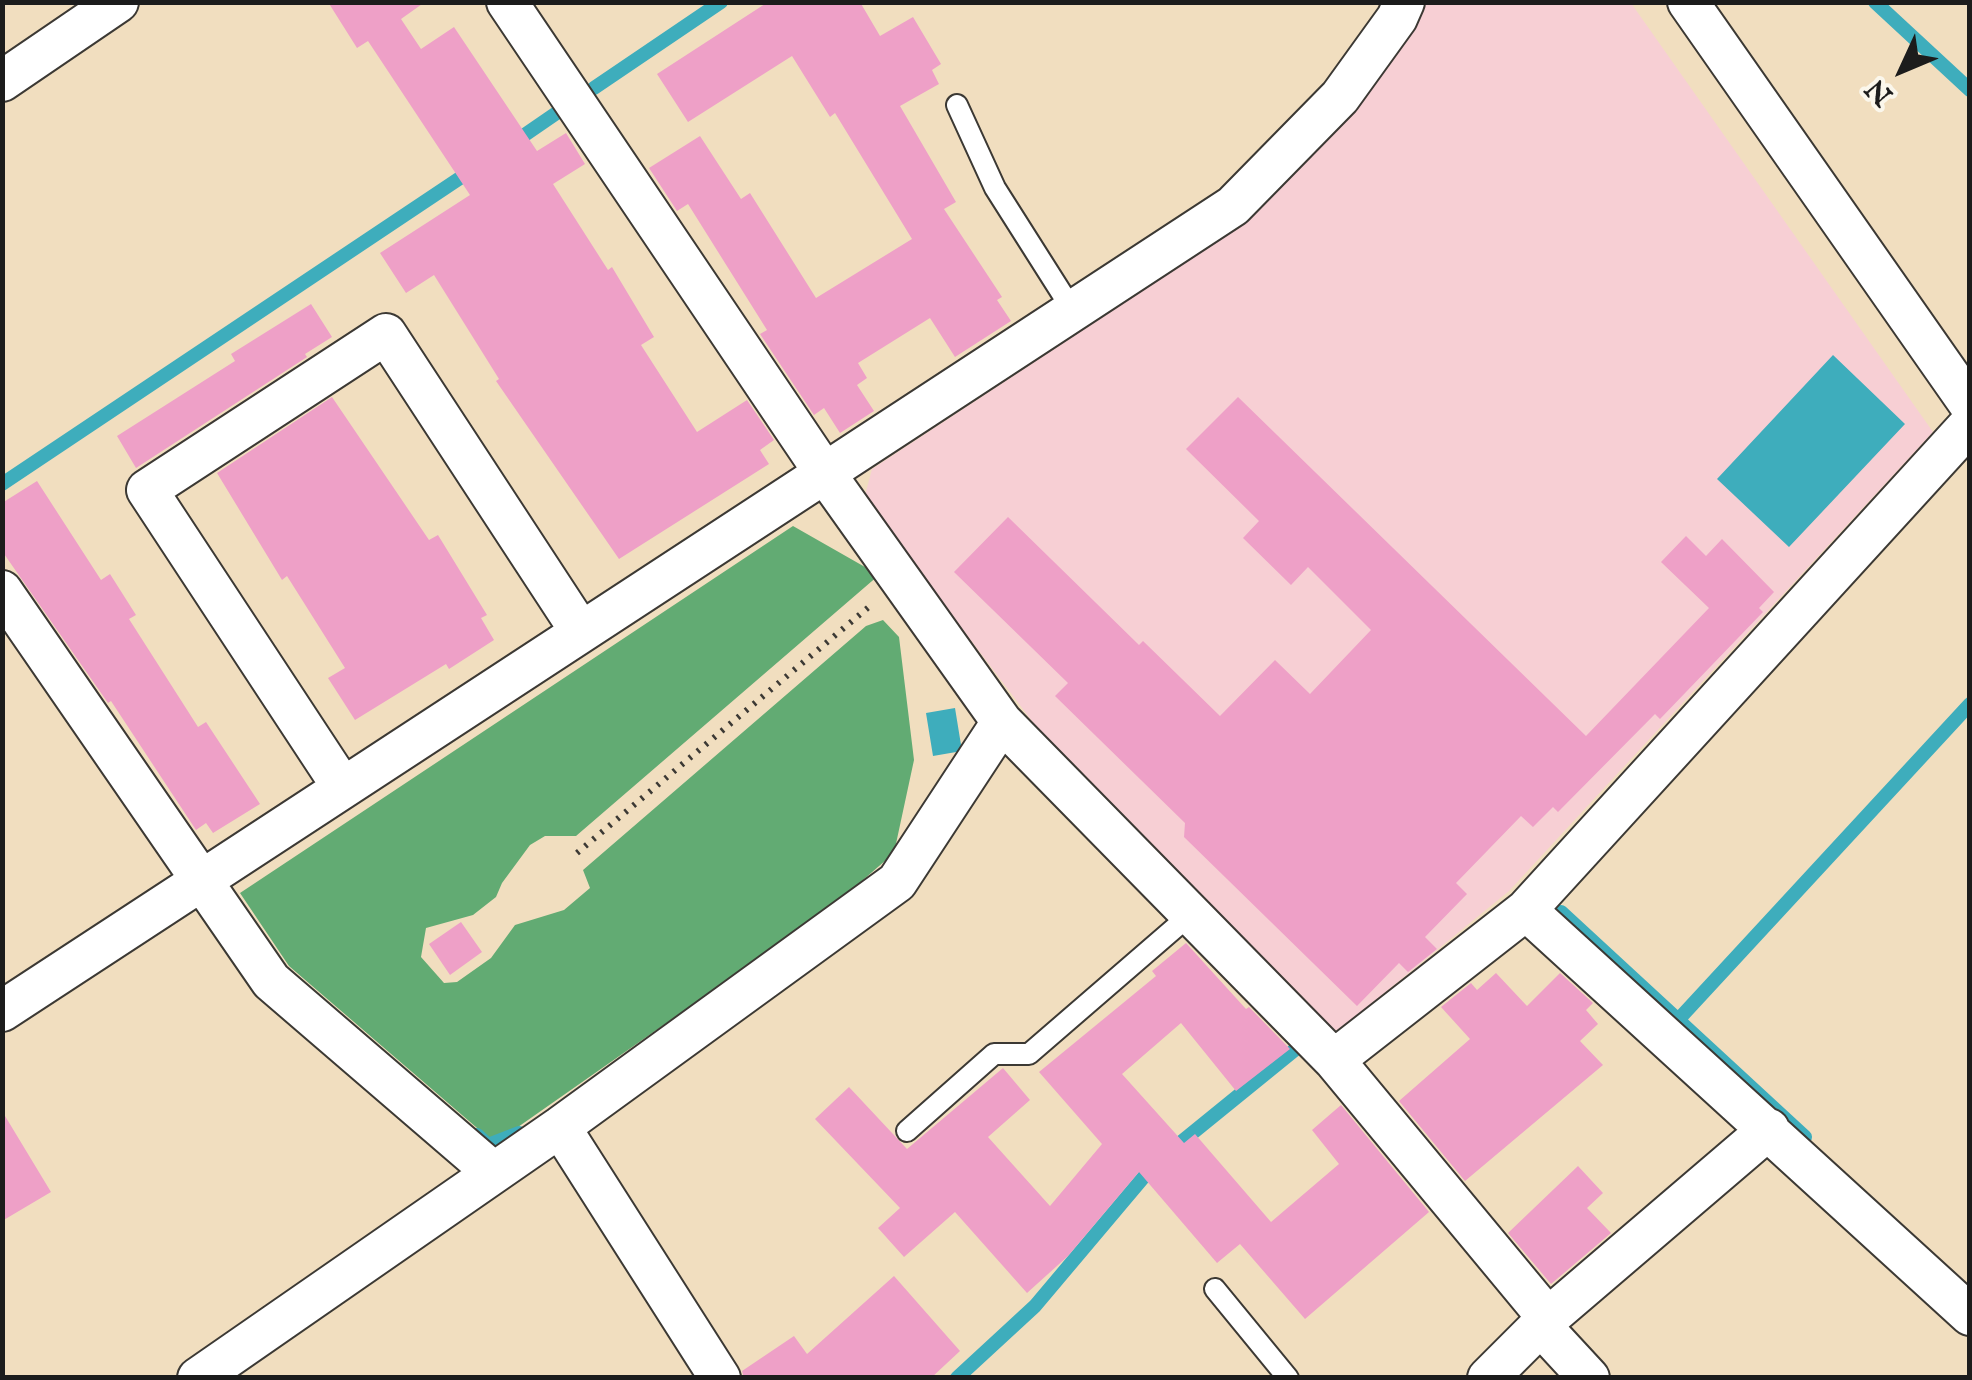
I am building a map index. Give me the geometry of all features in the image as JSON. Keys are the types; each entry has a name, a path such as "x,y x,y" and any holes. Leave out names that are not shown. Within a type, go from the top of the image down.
{"street":[{"path":"2,81 118,2"},
{"path":"507,2 824,472 1002,722 1334,1060 1589,1378"},
{"path":"2,1011 1233,206 1340,97 1397,18 1404,2"},
{"path":"1688,2 1970,405"},
{"path":"343,788 147,490 386,334 582,632"},
{"path":"1334,1060 1526,910 1970,424"},
{"path":"2,591 271,981 493,1172"},
{"path":"198,1378 560,1127 898,882 1002,722"},
{"path":"1526,910 1970,1315"},
{"path":"560,1127 720,1378"},
{"path":"1488,1378 1544,1321 1769,1129"}],"lane":[{"path":"957,105 995,188 1073,311"},
{"path":"907,1130 994,1054 1029,1054 1190,914"},
{"path":"1215,1288 1288,1378"}],"path":[{"path":"577,853 901,580"}],"shaded area":[{"path":"1425,3 1631,3 1933,432 1509,891 1339,1030 1323,1029 1072,774 864,499 872,469 1238,228 1380,77"}],"green space":[{"path":"793,526 879,575 576,836 545,836 530,845 496,897 473,915 426,928 421,957 444,983 457,982 491,958 515,925 564,910 590,888 583,870 866,626 883,620 899,637 914,760 894,853 832,907 508,1134 491,1140 289,966 240,893"}],"water":[{"path":"1833,355 1905,424 1789,547 1717,479"},
{"path":"955,708 962,751 933,756 926,713"}],"building":[{"path":"328,2 425,2 401,19 421,49 454,27 537,151 566,133 585,164 553,184 608,270 612,267 654,337 641,345 697,432 747,400 774,440 760,450 769,464 619,559 496,381 499,379 434,275 406,293 380,253 470,195 368,41 357,48"},
{"path":"768,2 860,2 880,36 913,17 941,64 932,70 939,84 900,106 956,202 944,209 1002,297 997,300 1011,321 955,357 930,318 858,363 867,378 857,385 874,411 840,433 824,408 814,415 760,334 767,330 688,204 677,211 649,168 700,136 741,199 750,193 816,298 912,239 835,113 830,117 792,56 688,122 657,74"},
{"path":"311,304 332,337 136,468 117,436 235,361 231,354"},
{"path":"332,397 429,540 438,535 487,615 481,618 494,640 449,669 446,664 355,720 328,678 345,668 287,576 282,580 217,473"},
{"path":"1238,397 1586,736 1709,608 1661,562 1686,536 1706,556 1722,539 1774,592 1759,608 1763,612 1660,719 1655,714 1558,812 1553,807 1533,827 1521,816 1456,883 1467,894 1425,937 1437,949 1408,972 1399,963 1357,1006 1184,837 1185,823 1055,696 1068,683 954,572 1008,517 1139,645 1143,641 1220,716 1275,660 1310,694 1371,630 1308,567 1291,585 1243,538 1259,521 1186,449"},
{"path":"37,481 101,580 110,574 136,615 129,619 198,727 206,722 260,804 213,833 206,823 196,830 111,701 108,703 2,551 2,503"},
{"path":"461,922 482,952 450,975 429,944"},
{"path":"1186,943 1246,1009 1249,1007 1290,1049 1236,1091 1181,1023 1122,1074 1184,1143 1195,1134 1271,1222 1339,1164 1312,1130 1341,1105 1429,1212 1305,1319 1240,1244 1217,1263 1139,1172 1068,1256 1027,1293 955,1212 904,1257 878,1228 900,1208 815,1119 849,1087 907,1149 1003,1068 1030,1100 988,1137 1050,1206 1102,1144 1039,1072 1156,976 1152,971"},
{"path":"1496,973 1527,1006 1560,973 1593,1003 1586,1010 1598,1024 1580,1041 1603,1065 1465,1181 1399,1101 1470,1039 1441,1007 1471,983 1477,990"},
{"path":"2,1111 51,1192 2,1221"},
{"path":"1578,1166 1603,1193 1587,1208 1611,1233 1551,1284 1508,1233"},
{"path":"894,1276 960,1351 931,1378 744,1378 742,1371 794,1336 807,1354"}],"waterway":[{"path":"594,88 721,2"},
{"path":"1875,2 1970,90"},
{"path":"510,145 558,112"},
{"path":"2,484 472,170"},
{"path":"1678,1020 1970,704"},
{"path":"1561,912 1805,1137"},
{"path":"1169,1152 1297,1048"},
{"path":"477,1135 488,1145 519,1133"},
{"path":"957,1378 1035,1306 1153,1166"}]}
